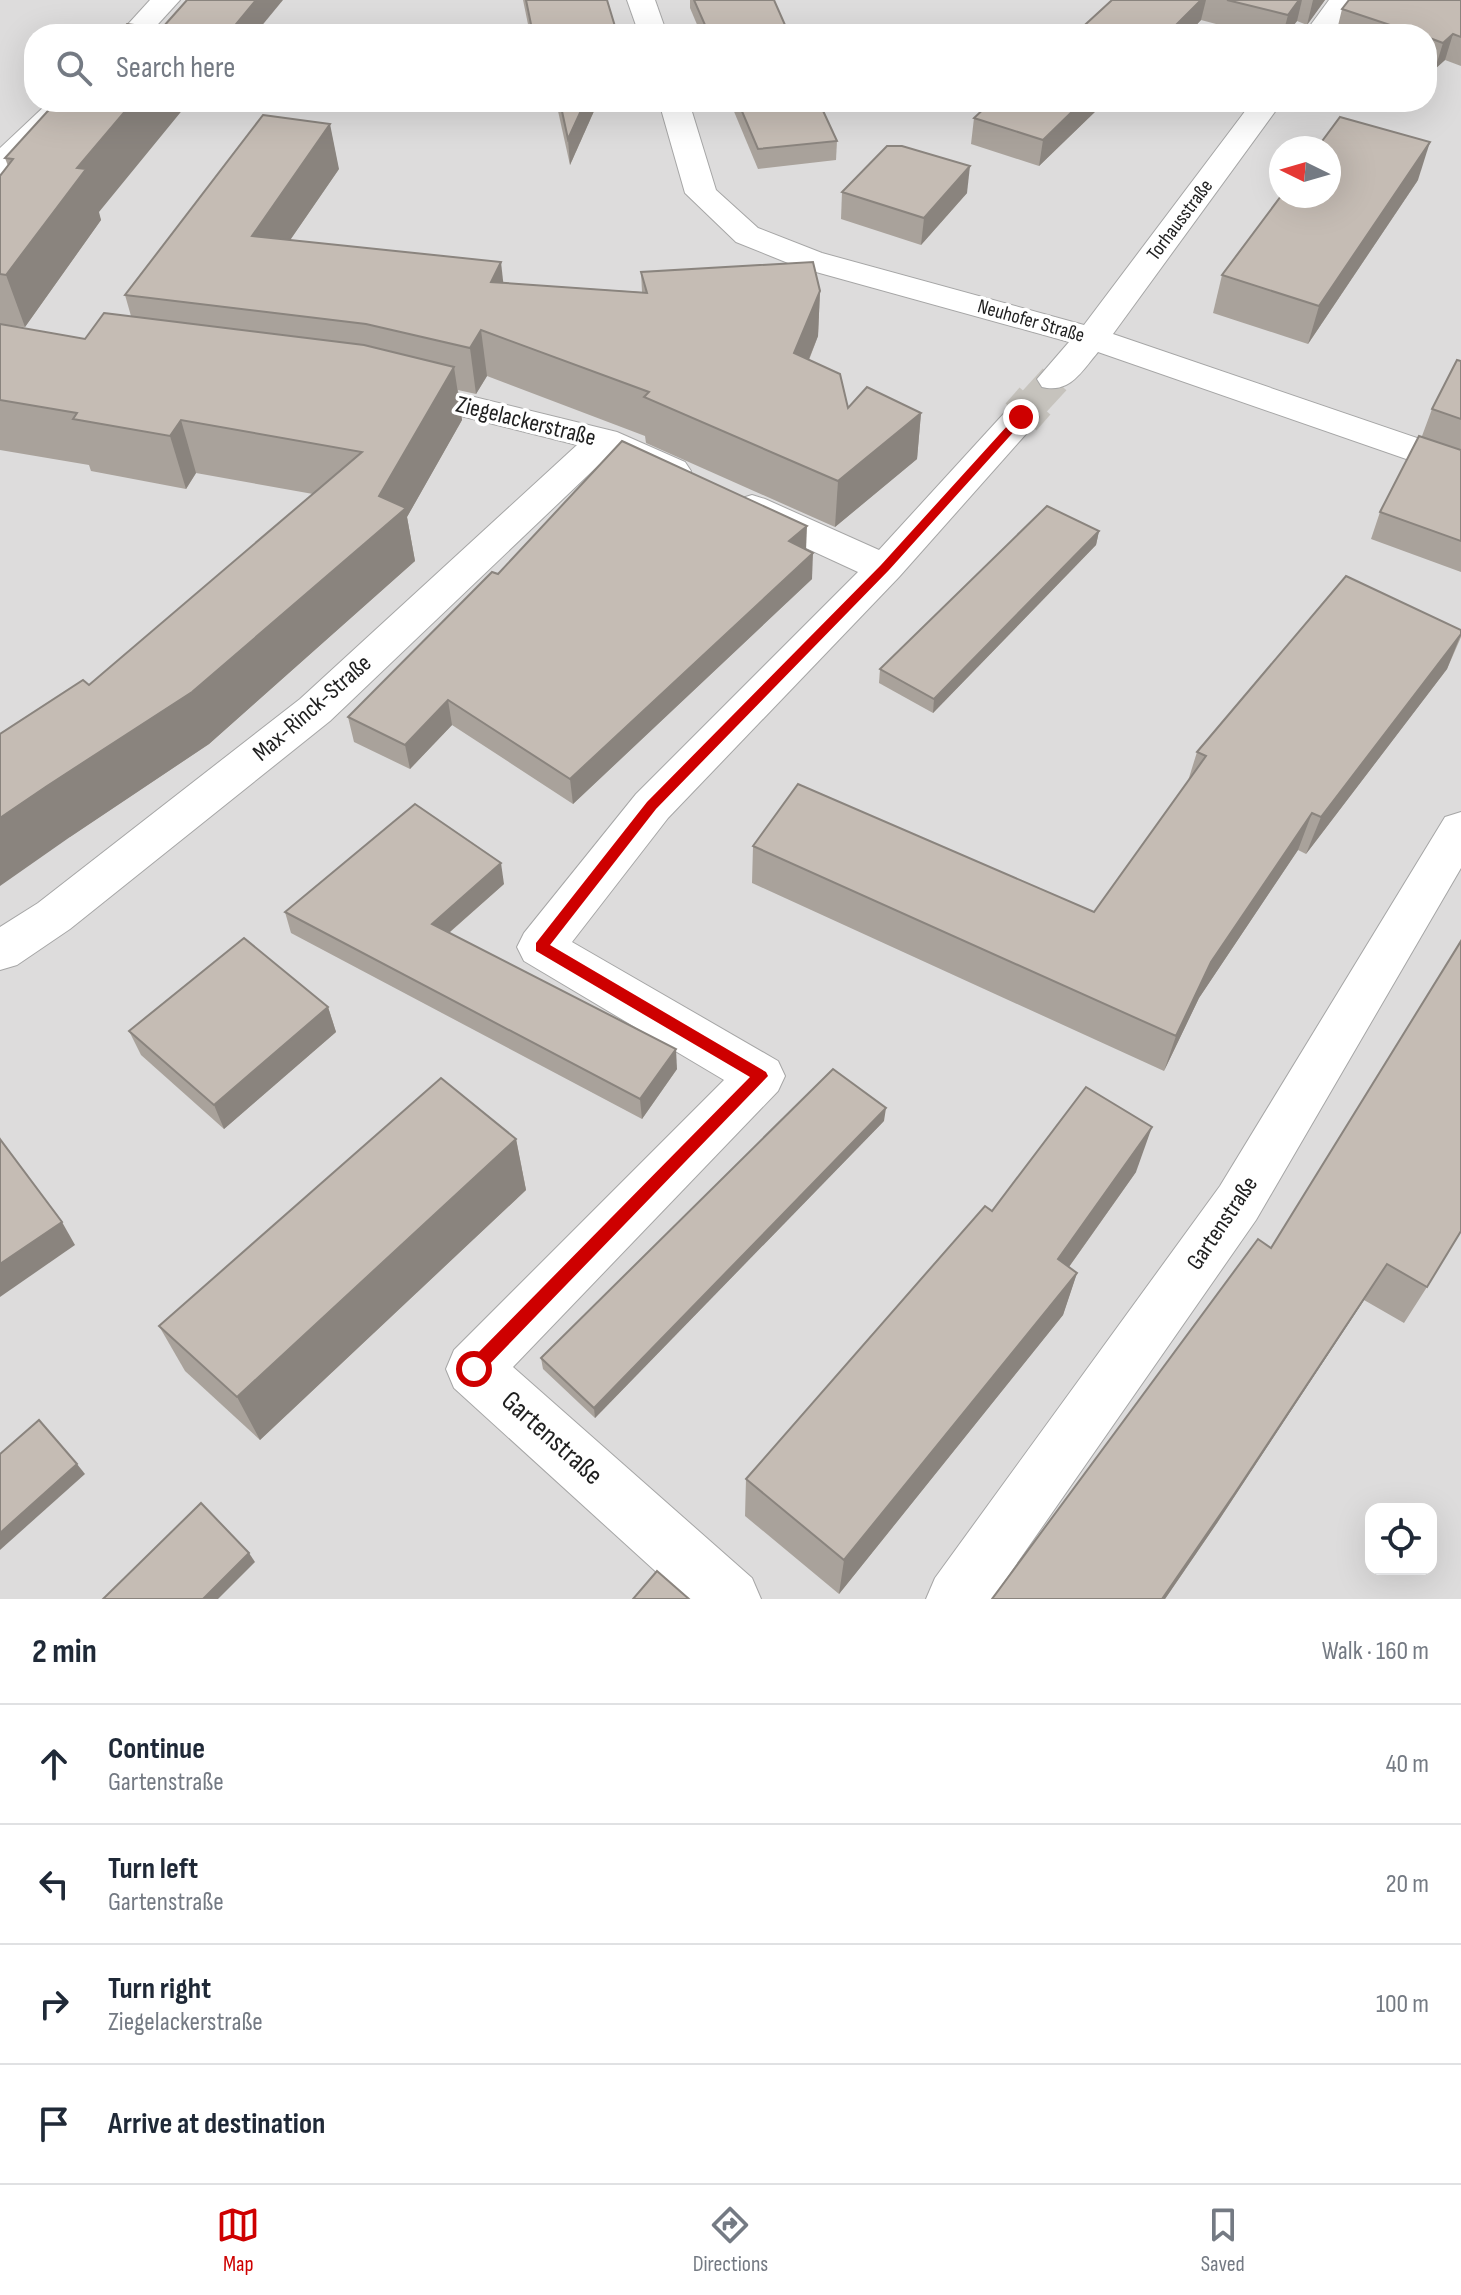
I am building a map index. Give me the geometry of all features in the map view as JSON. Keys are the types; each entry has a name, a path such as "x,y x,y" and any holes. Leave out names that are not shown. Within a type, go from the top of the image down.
{"street":[{"path":"143,24 166,0"},
{"path":"641,0 649,24"},
{"path":"1325,24 1343,0"},
{"path":"0,165 56,112"},
{"name":"Neuhofer Straße","path":"677,112 701,193 747,235 810,260 1092,338 1461,466"},
{"name":"Torhausstraße","path":"1092,338 1260,112"},
{"path":"1055,379 1092,338"},
{"name":"Ziegelackerstraße","path":"374,384 604,440 885,568"},
{"path":"885,568 1021,417"},
{"name":"Max-Rinck-Straße","path":"0,951 54,916 315,710 604,440"},
{"name":"Gartenstraße","path":"731,1599 474,1369 760,1076 541,947 652,806 885,568"},
{"name":"Gartenstraße","path":"956,1599 1238,1203 1461,829"}],"shaded area":[{"path":"0,0 1461,0 1461,1599 0,1599"}],"building":[{"path":"187,0 256,0 236,24 166,24"},
{"path":"526,0 607,0 614,24 531,24"},
{"path":"694,0 774,0 785,24 705,24"},
{"path":"1112,0 1201,0 1177,24 1086,24"},
{"path":"1227,0 1299,0 1288,15"},
{"path":"1349,0 1461,0 1461,37 1453,34 1443,43 1437,41 1437,24 1387,24 1342,9"},
{"path":"47,112 125,112 77,168 86,169 6,275 0,274 0,176 13,159 5,158"},
{"path":"562,112 580,112 568,139"},
{"path":"742,112 824,112 837,141 758,149"},
{"path":"980,112 1072,112 1043,140 974,118"},
{"path":"263,115 330,124 252,236 501,262 491,282 647,293 641,272 813,262 820,291 794,353 840,374 848,408 867,387 921,413 838,481 644,397 649,392 481,330 470,348 366,324 125,295"},
{"path":"1340,117 1430,142 1319,306 1222,275 1272,208 1341,208 1341,136 1326,136"},
{"path":"887,146 902,146 970,166 924,218 842,192"},
{"path":"104,313 364,345 454,367 379,496 406,508 192,692 0,818 0,734 83,680 89,685 362,452 181,420 170,436 73,419 77,413 0,400 0,324 85,339"},
{"path":"1457,360 1461,361 1461,419 1432,409"},
{"path":"1419,436 1461,450 1461,541 1380,512"},
{"path":"622,441 807,526 789,541 813,553 570,779 448,700 405,745 348,717 492,572 498,574"},
{"path":"1047,506 1099,531 934,699 880,669"},
{"path":"1346,576 1461,630 1461,634 1321,817 1312,813 1211,962 1176,1036 753,846 798,784 1094,912 1206,756 1197,752"},
{"path":"415,804 501,863 432,924 676,1049 640,1099 285,912"},
{"path":"244,938 328,1007 214,1105 129,1031"},
{"path":"1461,941 1461,1231 1427,1287 1387,1264 1162,1599 992,1599 1258,1239 1271,1248"},
{"path":"833,1069 886,1108 594,1408 541,1358"},
{"path":"441,1078 516,1139 237,1397 159,1326"},
{"path":"1086,1087 1152,1127 1058,1259 1077,1273 844,1560 746,1479 985,1206 992,1211"},
{"path":"0,1139 62,1222 0,1264"},
{"path":"39,1420 77,1464 0,1533 0,1454"},
{"path":"201,1503 249,1553 203,1599 103,1599"},
{"path":"657,1571 689,1599 633,1599"}],"tunnel":[{"path":"1033,403 1055,379"},
{"path":"1021,417 1035,401"}],"route":[{"path":"474,1369 760,1076 541,947 652,806 885,568 1021,417"}]}
